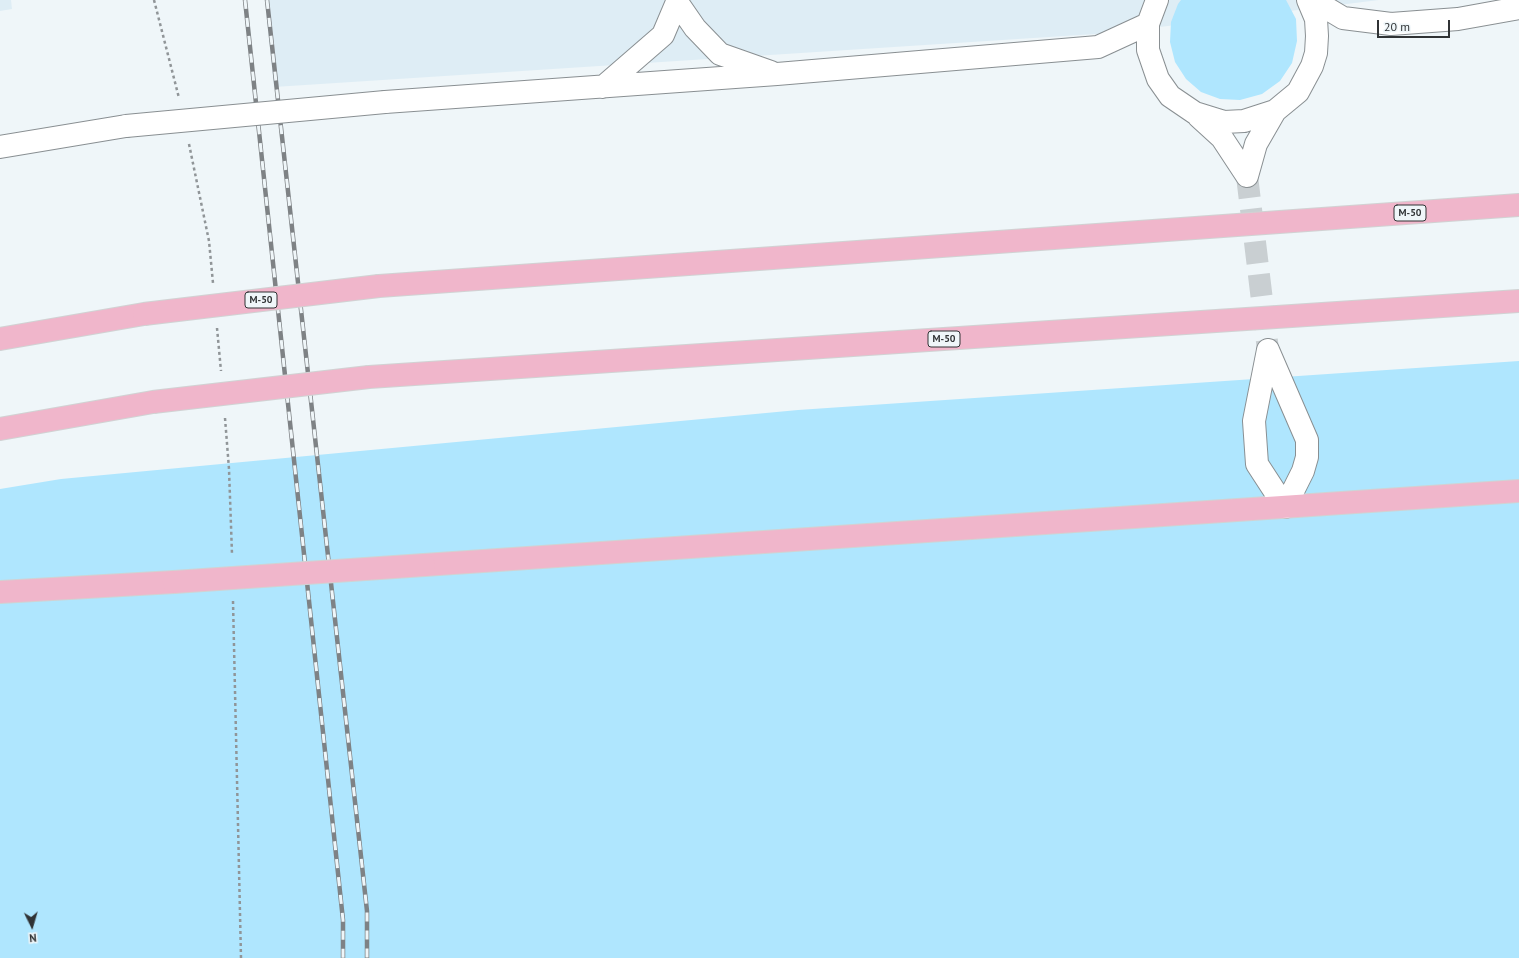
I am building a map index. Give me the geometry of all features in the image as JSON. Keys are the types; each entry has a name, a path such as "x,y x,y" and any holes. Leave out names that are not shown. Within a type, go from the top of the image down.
{"highway":[{"name":"M-50","path":"0,339 144,314 379,286 1519,205"},
{"name":"M-50","path":"0,429 153,402 369,377 1519,301"},
{"path":"0,592 174,582 1519,491"}],"lane":[{"path":"1157,0 1148,24 1148,50 1158,79 1170,96 1195,113 1222,138 1247,176 1256,144 1275,111 1298,92 1312,66 1316,53 1316,19 1308,0"},
{"path":"1313,0 1343,18 1391,24 1458,19 1519,8"},
{"path":"677,1 695,28 720,54 778,74"},
{"path":"603,87 663,34 677,1"},
{"path":"0,147 126,126 385,102 778,74 1098,47 1148,24"},
{"path":"1195,113 1224,122 1244,121 1275,111"},
{"path":"1268,350 1307,440 1307,457 1285,507 1257,464 1254,421 1268,350"}],"path":[{"path":"154,0 180,101"},
{"path":"188,140 209,241 214,288"},
{"path":"217,327 221,375"},
{"path":"225,414 229,469 232,556"},
{"path":"233,595 241,958"}],"shaded area":[{"path":"0,0 11,0 12,9 0,11"},
{"path":"265,0 1379,0 1111,33 274,87"},
{"path":"1181,0 1286,0 1296,19 1297,41 1292,63 1280,81 1262,94 1240,100 1220,99 1201,92 1186,79 1175,62 1170,42 1171,22"},
{"path":"1519,361 1519,958 0,958 0,489 61,479 798,410"}],"tunnel":[{"path":"1247,176 1268,350"}],"railway":[{"path":"245,0 343,920 343,958"},
{"path":"267,0 367,911 367,958"}]}
